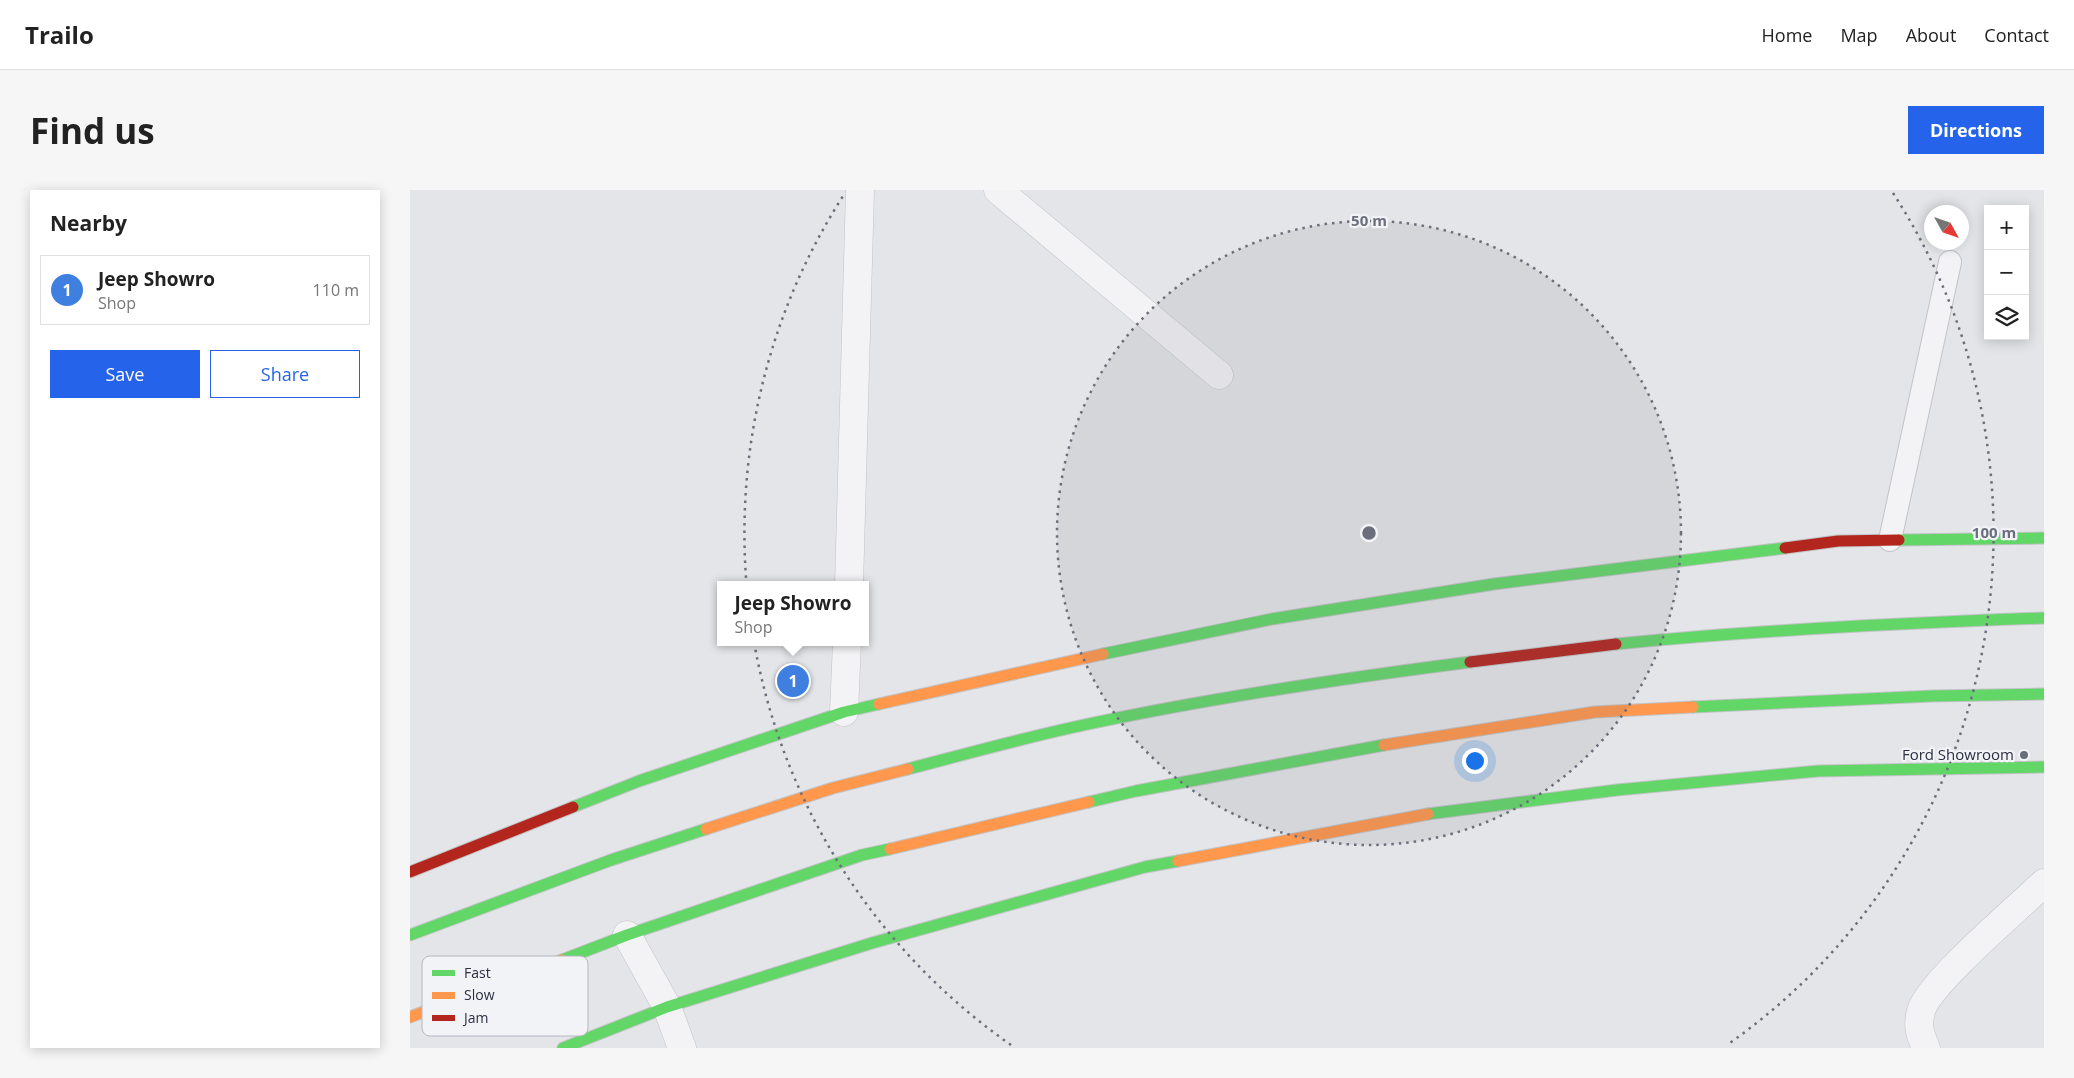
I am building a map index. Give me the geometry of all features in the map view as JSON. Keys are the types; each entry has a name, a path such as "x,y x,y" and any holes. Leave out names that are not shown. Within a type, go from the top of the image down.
{"main road":[{"path":"410,872 639,781 844,712 1057,663 1272,618 1494,584 1838,541 2044,538"},
{"path":"410,935 611,860 833,788 1070,728 1208,701 1382,673 1569,649 1707,635 1865,624 2044,618"},
{"path":"569,956 627,934 862,855 1136,791 1364,748 1595,712 1932,696 2044,694"},
{"path":"563,1048 666,1007 872,943 1145,867 1398,818 1617,790 1818,770 2044,766"},
{"path":"410,1017 422,1012"}],"street":[{"path":"849,581 860,190"},
{"path":"998,190 1219,375"},
{"path":"844,712 847,646"},
{"path":"1926,1048 1918,1032 1921,1010 1936,985 2044,883"},
{"path":"627,934 666,1007 682,1048"}],"lane":[{"path":"1890,540 1950,262"}],"traffic: fast":[{"path":"1899,540 2044,538"},
{"path":"1103,654 1272,619 1494,584 1785,548"},
{"path":"1616,644 1830,628 2044,618"},
{"path":"908,769 1050,733 1169,708 1370,675 1470,662"},
{"path":"1693,707 1932,696 2044,694"},
{"path":"573,807 639,781 844,712 879,704"},
{"path":"1089,802 1136,791 1384,745"},
{"path":"1428,814 1617,790 1818,771 2044,767"},
{"path":"410,935 611,860 706,829"},
{"path":"572,956 627,935 862,855 890,849"},
{"path":"563,1048 667,1007 872,943 1145,867 1178,861"}],"traffic: slow":[{"path":"879,704 1103,654"},
{"path":"1384,745 1595,712 1693,707"},
{"path":"706,829 833,788 908,769"},
{"path":"890,849 1089,802"},
{"path":"1178,861 1428,814"},
{"path":"410,1017 422,1012"}],"traffic: jam":[{"path":"1785,548 1838,541 1899,540"},
{"path":"1470,662 1616,644"},
{"path":"410,872 573,807"}],"place":[{"name":"Jeep Showro","path":"793,681"},
{"name":"Ford Showroom","path":"2024,755"}]}
